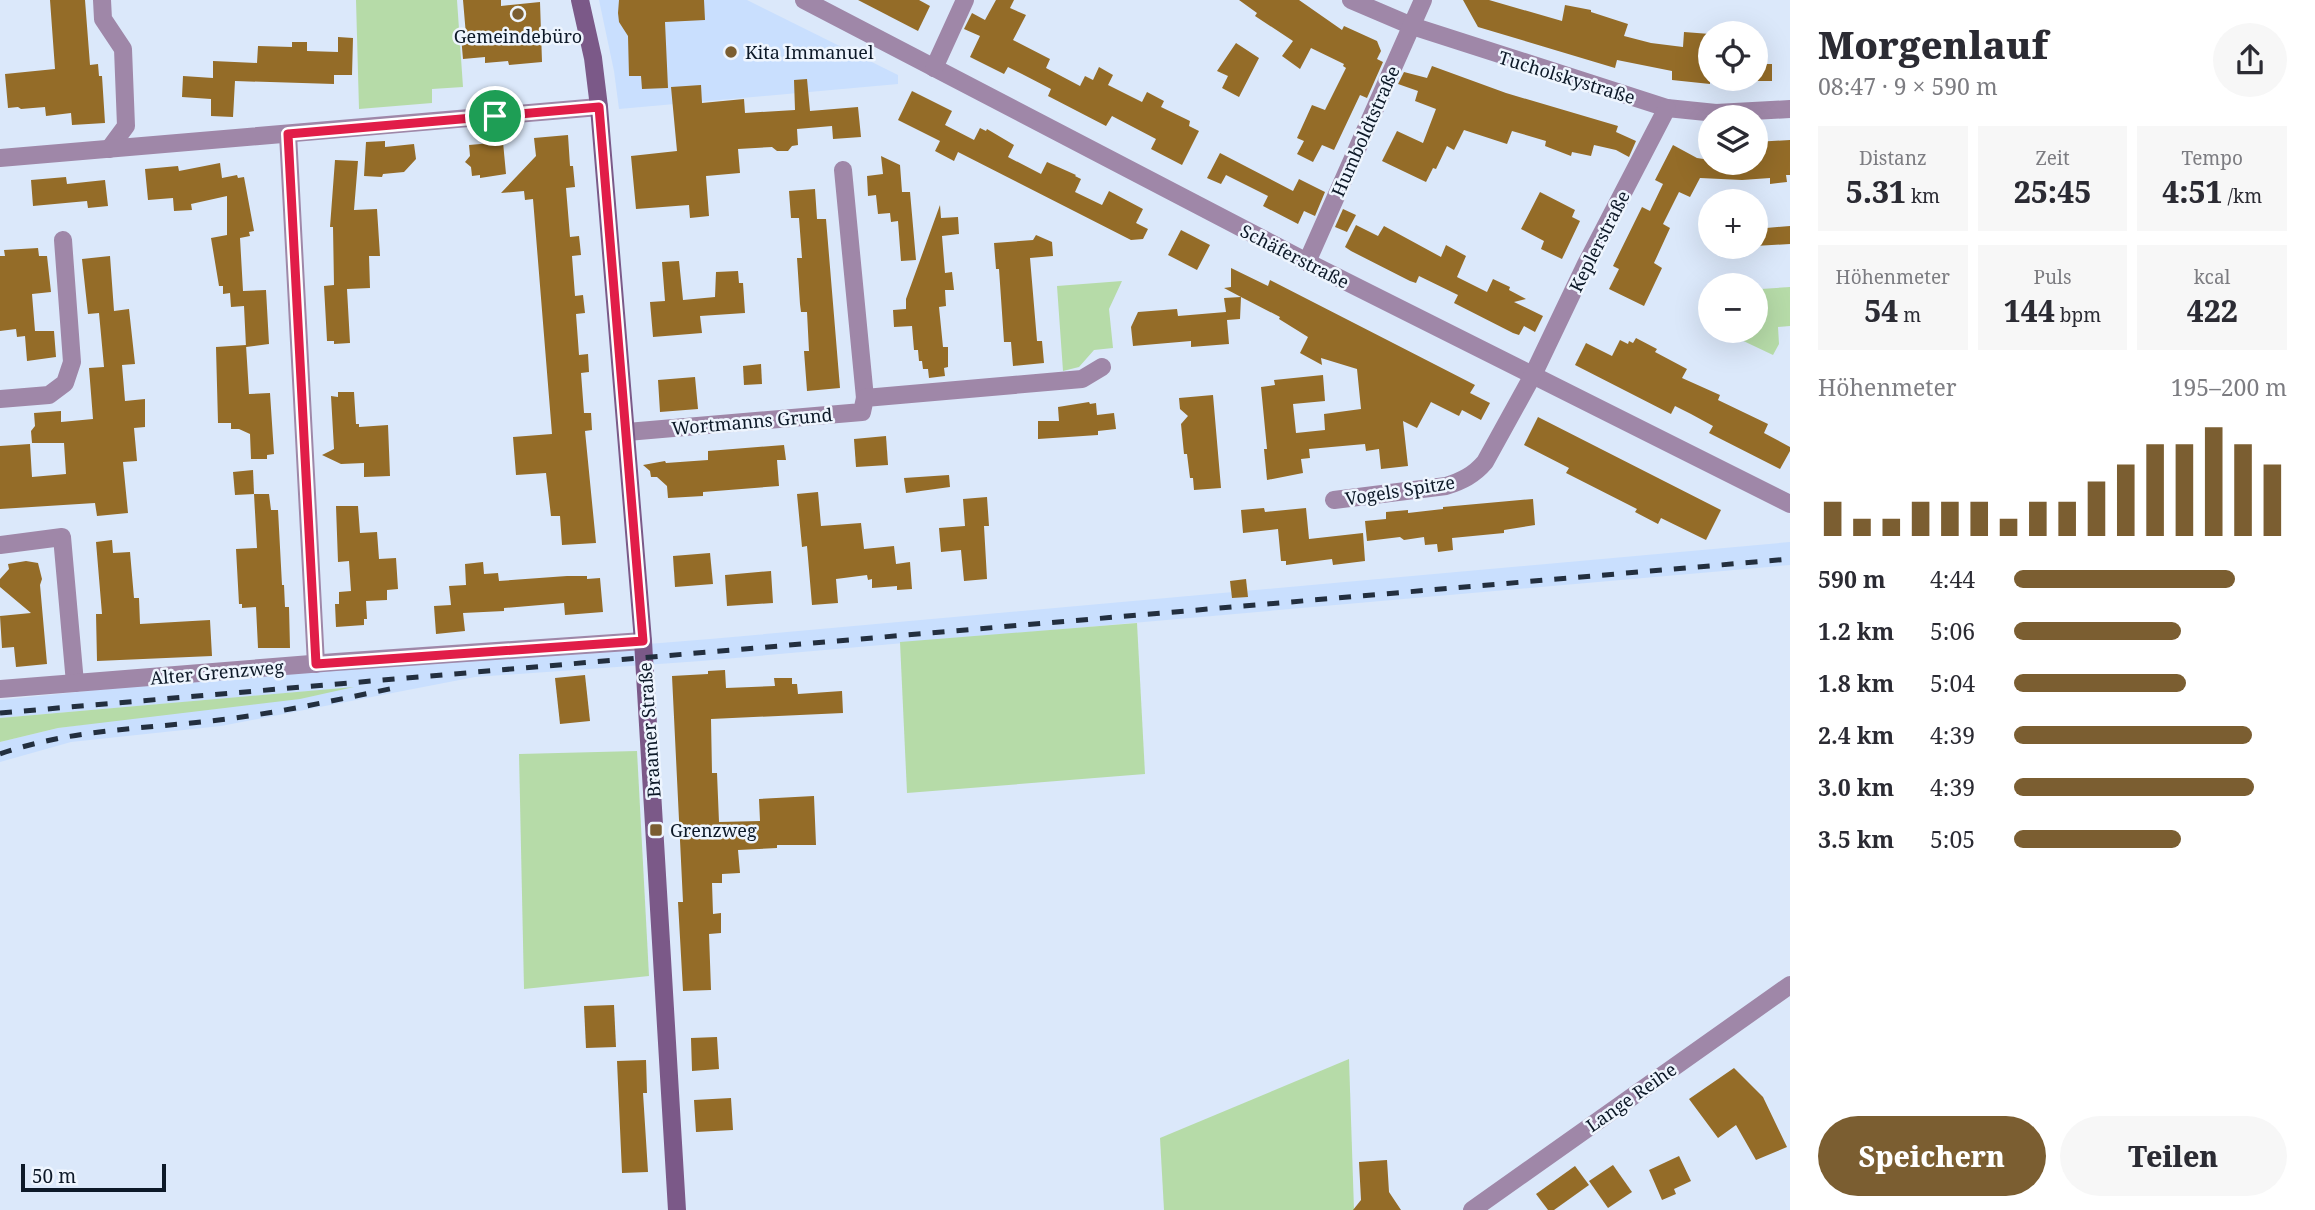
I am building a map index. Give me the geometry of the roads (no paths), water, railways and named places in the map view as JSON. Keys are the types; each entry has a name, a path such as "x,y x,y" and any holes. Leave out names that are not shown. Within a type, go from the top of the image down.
{"street":[{"path":"102,0 103,19 123,49 126,126 108,149"},
{"name":"Braamer Straße","path":"580,0 593,58 599,107 627,432 643,641 677,1210"},
{"name":"Schäferstraße","path":"804,0 1307,262 1790,504"},
{"path":"934,68 965,0"},
{"name":"Tucholskystraße","path":"1351,0 1412,26 1667,108 1716,113 1790,109"},
{"name":"Humboldtstraße","path":"1307,262 1423,0"},
{"path":"0,158 599,107"},
{"name":"Keplerstraße","path":"1533,375 1586,264 1667,108"},
{"path":"288,134 316,664"},
{"path":"842,170 865,397 1082,379 1102,368"},
{"path":"0,399 49,395 65,383 72,362 63,240"},
{"name":"Vogels Spitze","path":"1334,500 1446,486 1475,473 1485,462 1533,375"},
{"name":"Wortmanns Grund","path":"627,432 862,412 865,397"},
{"path":"0,545 62,537 75,683"},
{"name":"Alter Grenzweg","path":"0,689 643,641"},
{"name":"Lange Reihe","path":"1472,1210 1790,985"}],"railway":[{"path":"0,713 1790,559"},
{"path":"0,754 78,735 258,715 399,687"}],"place":[{"name":"Gemeindebüro","path":"518,14"},
{"name":"Kita Immanuel","path":"731,52"},
{"name":"Grenzweg","path":"656,830"}]}
